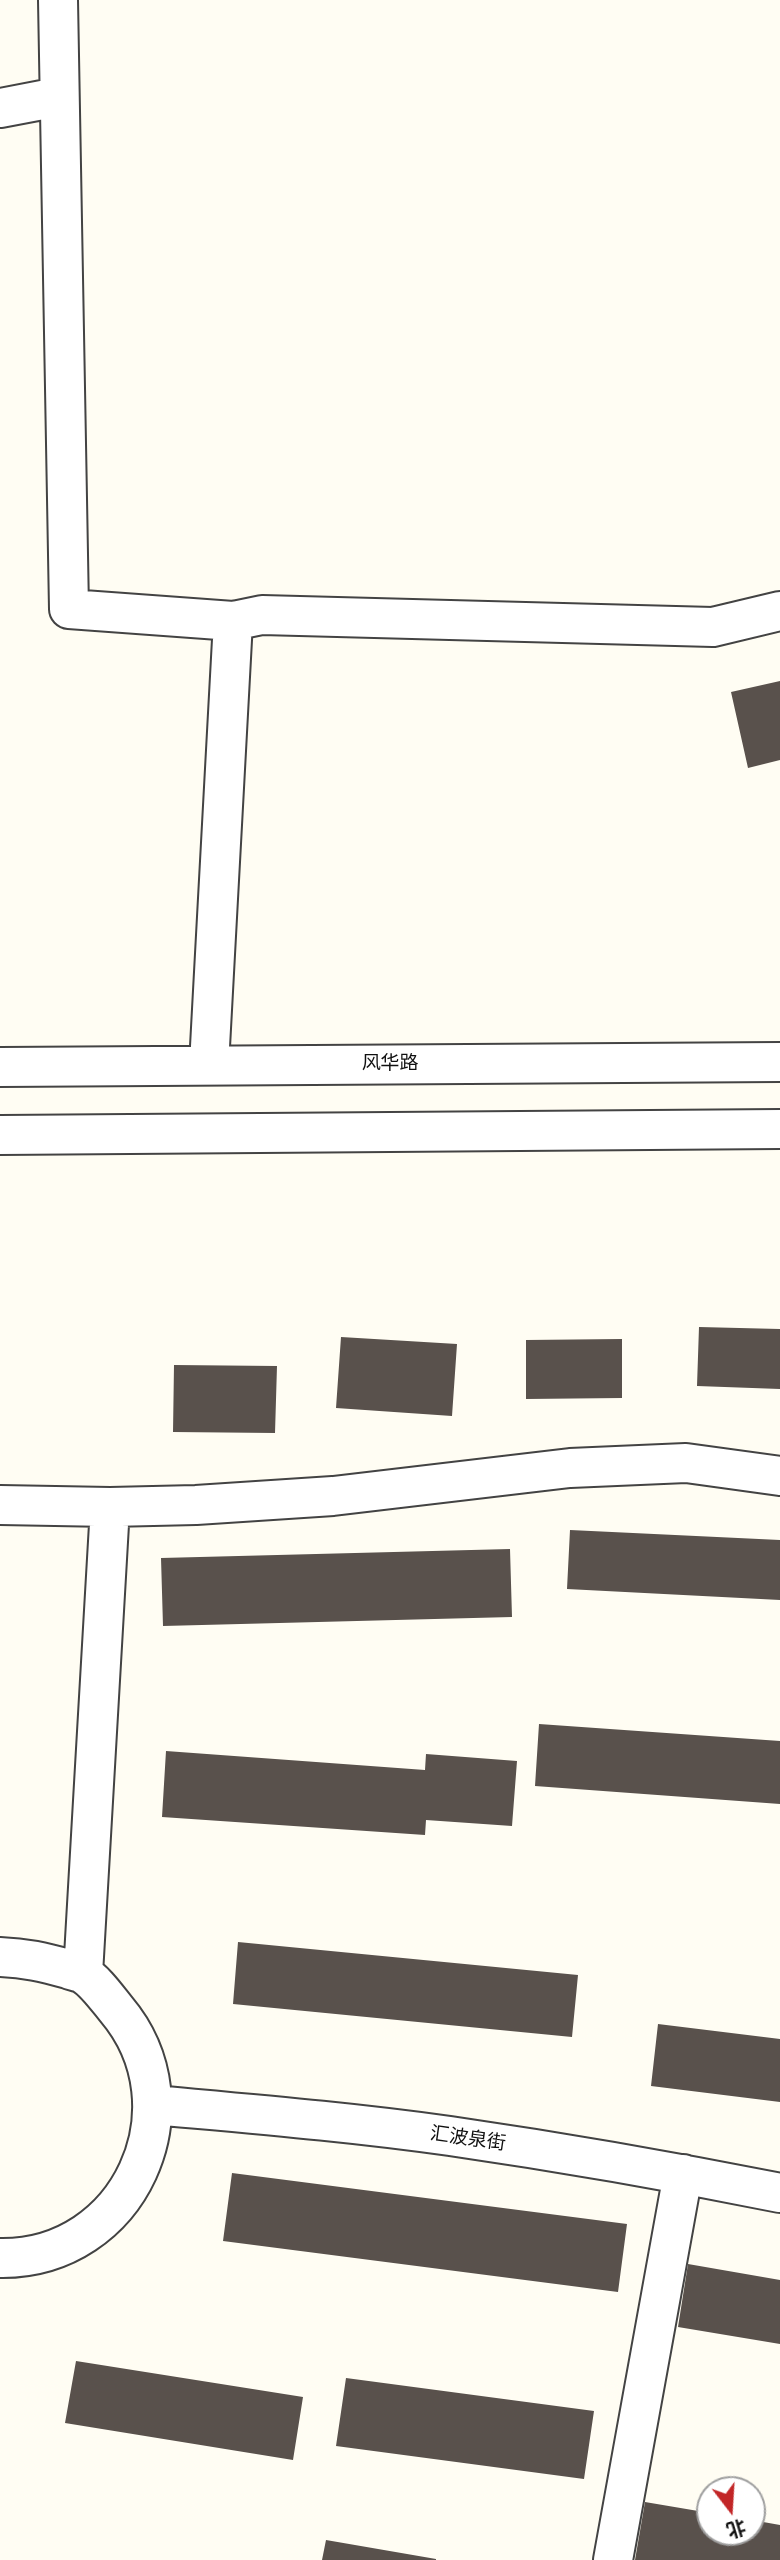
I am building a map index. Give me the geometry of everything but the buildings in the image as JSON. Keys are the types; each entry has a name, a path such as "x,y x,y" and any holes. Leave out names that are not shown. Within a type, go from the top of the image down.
{"street":[{"path":"58,0 69,609 233,621 262,615 713,627 780,611"},
{"path":"0,108 58,97"},
{"path":"209,1065 233,621"},
{"name":"风华路","path":"0,1067 780,1062"},
{"path":"0,1135 780,1129"},
{"path":"0,1505 196,1505 333,1496 570,1468 686,1463 780,1476"},
{"path":"83,1974 110,1507"},
{"path":"0,1957 30,1958 83,1974 130,2025 148,2064 154,2105 149,2144 133,2182 110,2212 73,2241 31,2256 0,2258"},
{"name":"汇波泉街","path":"154,2105 325,2120 449,2136 683,2174 780,2193"},
{"path":"613,2560 683,2174"}]}
